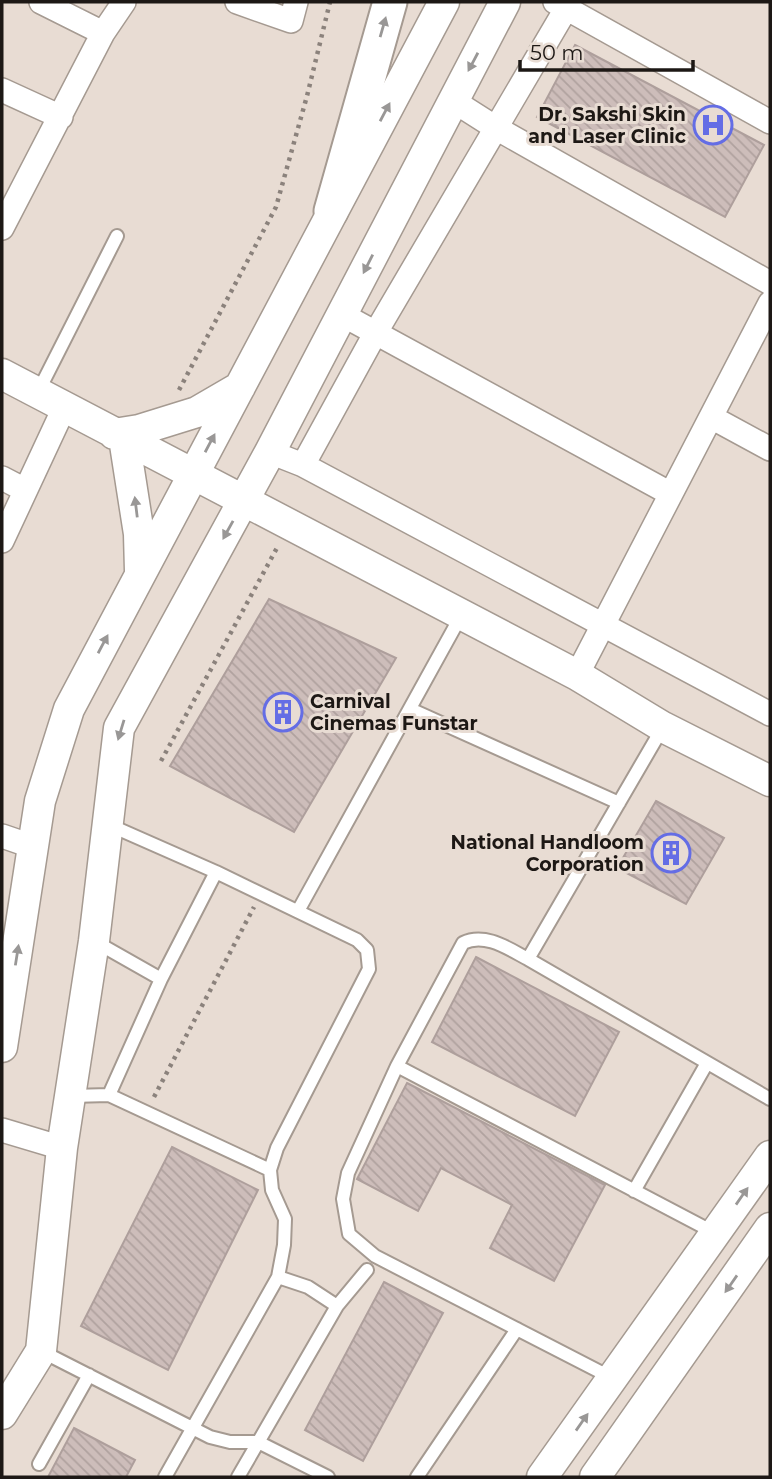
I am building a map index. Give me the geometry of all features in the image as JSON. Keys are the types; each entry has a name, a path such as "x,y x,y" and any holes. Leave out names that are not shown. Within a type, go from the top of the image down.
{"main road":[{"path":"331,211 390,2"}],"street":[{"path":"41,2 103,33"},
{"path":"4,217 61,117 103,33 124,2"},
{"path":"236,2 291,21 296,2"},
{"path":"2,1047 40,801 69,709 444,2"},
{"path":"2,1414 41,1351 62,1149 94,941 119,728 244,501 505,2"},
{"path":"303,465 376,332 496,128 563,4 770,122"},
{"path":"2,90 61,117"},
{"path":"452,100 496,128 770,284"},
{"path":"577,675 770,303"},
{"path":"341,314 671,494"},
{"path":"2,374 462,614 577,675 663,727 770,781"},
{"path":"119,436 197,412 240,387"},
{"path":"2,541 64,408"},
{"path":"711,416 770,449"},
{"path":"119,436 139,534 140,575"},
{"path":"270,452 303,465 769,709"},
{"path":"2,478 25,490"},
{"path":"2,836 34,847"},
{"path":"2,1130 62,1149"},
{"path":"542,1477 770,1156"},
{"path":"595,1477 770,1228"}],"lane":[{"path":"38,393 117,236"},
{"path":"298,911 462,614"},
{"path":"410,709 619,803"},
{"path":"528,959 663,727"},
{"path":"106,824 216,872 357,940 367,950 369,969 277,1148 270,1170 272,1190 285,1219 284,1245 278,1277 165,1477"},
{"path":"108,1094 161,979 216,872"},
{"path":"613,1378 375,1255 349,1234 343,1199 348,1173 397,1066 463,943 473,939 497,942 770,1099"},
{"path":"94,941 161,979"},
{"path":"634,1191 707,1063"},
{"path":"397,1066 716,1234"},
{"path":"71,1096 108,1094 270,1170"},
{"path":"237,1477 337,1306 367,1270"},
{"path":"278,1277 308,1287 337,1306"},
{"path":"417,1477 517,1329"},
{"path":"41,1351 210,1437 230,1442 258,1442 328,1477"},
{"path":"40,1464 89,1375"}],"path":[{"path":"160,425 276,207 330,2"},
{"path":"161,761 290,524"},
{"path":"146,1112 261,893"}],"building":[{"path":"575,45 764,145 725,217 537,117"},
{"name":"Carnival Cinemas Funstar","path":"269,599 396,658 294,832 170,766"},
{"name":"National Handloom Corporation","path":"656,801 724,838 686,904 617,868"},
{"path":"476,957 619,1032 575,1116 432,1042"},
{"path":"407,1083 605,1185 554,1281 490,1248 512,1205 441,1168 418,1211 357,1179"},
{"path":"172,1147 258,1190 168,1370 81,1326"},
{"path":"384,1282 443,1313 363,1461 305,1430"},
{"path":"74,1428 135,1460 126,1477 48,1477"}],"place":[{"name":"Dr. Sakshi Skin and Laser Clinic","path":"713,125"},
{"name":"Carnival Cinemas Funstar","path":"283,712"},
{"name":"National Handloom Corporation","path":"671,853"}]}
